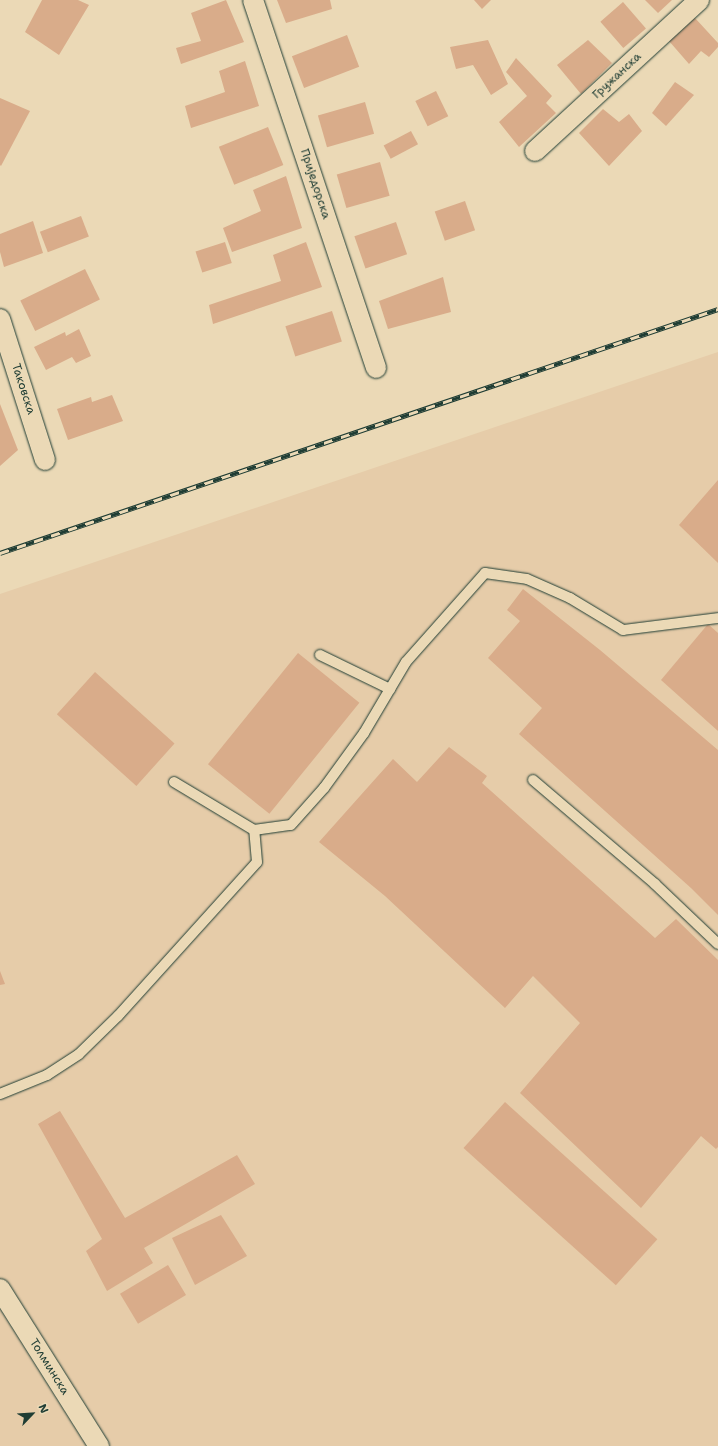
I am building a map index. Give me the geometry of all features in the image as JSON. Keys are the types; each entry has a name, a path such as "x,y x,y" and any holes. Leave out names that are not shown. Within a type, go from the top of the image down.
{"street":[{"name":"Приједорска","path":"253,0 376,368"},
{"name":"Гружанска","path":"535,151 698,0"},
{"name":"Таковска","path":"0,319 45,460"},
{"name":"Толминска","path":"0,1289 99,1446"}],"lane":[{"path":"174,782 254,830 291,825 324,788 364,733 406,662 485,573 527,579 570,598 624,630 718,618"},
{"path":"320,655 390,689"},
{"path":"533,780 655,884 718,944"},
{"path":"0,1094 47,1075 72,1058 118,1016 257,862 254,830"}],"shaded area":[{"path":"718,352 718,1446 0,1446 0,594"}],"building":[{"path":"42,0 78,0 89,5 59,55 25,32"},
{"path":"226,0 244,42 181,64 176,48 201,41 191,13"},
{"path":"277,0 330,0 332,9 286,23"},
{"path":"474,0 491,0 482,9"},
{"path":"645,0 672,0 658,13"},
{"path":"623,2 646,28 623,48 600,22"},
{"path":"695,18 718,43 718,47 709,57 701,51 689,64 669,41 690,20"},
{"path":"347,35 359,67 304,88 292,56"},
{"path":"488,40 508,84 491,95 473,65 456,69 450,47"},
{"path":"588,40 612,63 581,94 557,65"},
{"path":"516,58 552,96 546,103 556,113 519,147 499,122 527,96 506,72"},
{"path":"245,61 259,106 191,128 185,106 225,92 219,71"},
{"path":"675,82 694,95 666,126 652,113"},
{"path":"436,91 448,116 428,126 415,101"},
{"path":"0,98 30,111 1,166 0,165"},
{"path":"365,102 374,134 327,147 318,116"},
{"path":"603,109 619,122 629,114 642,131 609,166 579,133"},
{"path":"268,127 283,165 234,185 219,147"},
{"path":"411,131 418,144 391,159 384,146"},
{"path":"380,162 390,196 346,208 337,174"},
{"path":"286,176 302,228 232,252 223,228 261,211 253,190"},
{"path":"465,201 475,230 445,241 435,211"},
{"path":"81,216 89,237 48,252 40,232"},
{"path":"33,221 43,253 4,267 0,252 0,234"},
{"path":"396,222 407,254 365,268 354,236"},
{"path":"225,242 232,263 202,273 196,252"},
{"path":"306,242 322,287 213,324 209,305 281,281 273,255"},
{"path":"85,269 100,300 35,331 20,301"},
{"path":"443,277 451,312 388,329 379,301"},
{"path":"332,311 342,341 295,357 285,326"},
{"path":"79,329 91,356 76,363 72,357 46,370 34,347 65,332 66,336"},
{"path":"112,395 123,421 68,440 57,409 91,397 92,402"},
{"path":"0,404 18,450 0,466"},
{"path":"718,480 718,563 679,525"},
{"path":"523,589 600,650 718,750 718,915 691,888 519,734 542,708 488,658 520,621 507,610"},
{"path":"708,624 718,633 718,731 661,680"},
{"path":"298,653 359,703 269,814 208,764"},
{"path":"95,672 175,744 136,786 57,714"},
{"path":"449,747 487,776 482,783 655,938 676,919 718,960 718,1147 716,1149 701,1136 641,1208 520,1093 580,1023 533,976 505,1008 385,896 319,842 393,759 417,782"},
{"path":"0,971 5,984 0,985"},
{"path":"505,1102 657,1239 616,1285 464,1148"},
{"path":"60,1111 125,1218 237,1155 255,1184 144,1248 153,1263 107,1291 86,1251 102,1239 38,1124"},
{"path":"221,1215 247,1256 195,1285 172,1238"},
{"path":"168,1265 186,1295 138,1324 120,1294"}],"railway":[{"path":"0,553 718,309"}]}
